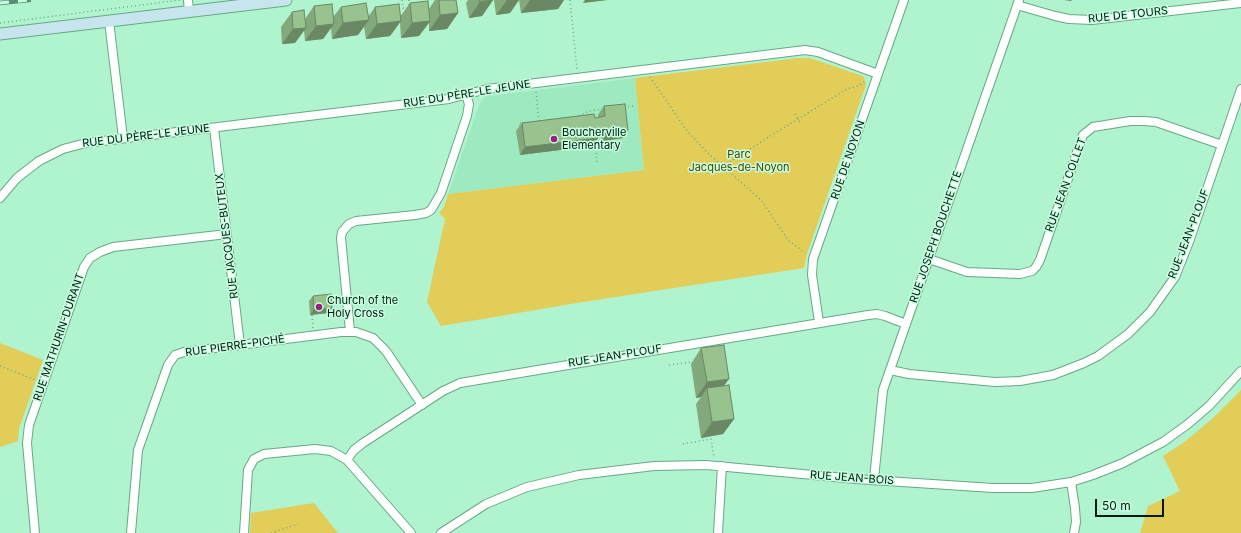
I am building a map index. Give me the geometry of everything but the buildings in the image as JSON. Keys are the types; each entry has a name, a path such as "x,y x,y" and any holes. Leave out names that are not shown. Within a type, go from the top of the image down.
{"street":[{"path":"188,0 189,12"},
{"path":"0,34 286,0"},
{"name":"RUE DE NOYON","path":"819,322 812,275 813,259 904,0"},
{"name":"RUE DE TOURS","path":"1018,3 1055,16 1069,19 1092,20 1241,3"},
{"name":"RUE JOSEPH BOUCHETTE","path":"874,480 882,398 890,370 1018,3"},
{"path":"109,21 124,138"},
{"name":"RUE DU PÈRE-LE JEUNE","path":"0,198 17,178 28,169 51,155 86,143 454,98 487,88 805,50 818,52 878,74"},
{"name":"RUE JEAN-PLOUF","path":"890,370 909,374 995,382 1020,381 1053,375 1070,369 1098,356 1128,334 1150,312 1175,277 1189,242 1241,89"},
{"path":"350,331 341,238 342,232 350,224 356,221 426,213 431,210 441,193 467,116 468,104 466,95"},
{"name":"RUE JEAN COLLET","path":"929,259 967,272 1020,274 1036,267 1040,260 1083,135 1093,127 1130,121 1156,122 1222,145"},
{"name":"RUE JACQUES-BUTEUX","path":"214,128 240,345"},
{"name":"RUE MATHURIN-DURANT","path":"35,533 27,443 29,425 84,267 90,258 113,247 227,234"},
{"name":"RUE JEAN-PLOUF","path":"347,460 358,447 422,405 454,386 468,381 819,322 877,314 906,324"},
{"name":"RUE PIERRE-PICHÉ","path":"131,533 138,450 171,359 175,355 184,352 350,331 368,335 382,346 391,356 422,405"},
{"name":"RUE JEAN-BOIS","path":"441,533 486,504 514,492 546,482 599,471 636,467 673,465 722,466 856,479 962,487 1015,489 1071,482 1123,463 1163,442 1188,424 1220,396 1241,371"},
{"path":"244,533 248,470 254,459 264,454 315,448 331,451 347,460 411,533"},
{"path":"718,533 722,466"},
{"path":"1071,482 1076,522 1074,533"}],"path":[{"path":"402,0 403,8 406,8 407,13"},
{"path":"406,8 410,7 409,0"},
{"path":"570,0 577,71"},
{"path":"0,23 176,1"},
{"path":"648,75 687,131 708,153 761,200 788,240 808,255"},
{"path":"723,166 847,88 858,86 867,80"},
{"path":"535,89 540,128"},
{"path":"619,108 634,106"},
{"path":"573,116 580,116 589,111 604,109"},
{"path":"584,113 585,118"},
{"path":"795,114 801,124"},
{"path":"520,130 519,123 526,122"},
{"path":"594,138 597,163"},
{"path":"312,315 314,330"},
{"path":"669,365 698,361"},
{"path":"0,366 37,380"},
{"path":"711,436 714,460"},
{"path":"683,444 711,439"},
{"path":"271,533 298,524"}],"shaded area":[{"name":"Boucherville Elementary","path":"635,78 644,170 448,194 478,108 481,101 485,97"}],"green space":[{"name":"Parc Jacques-de-Noyon","path":"798,58 809,58 863,76 866,85 807,254 804,268 583,302 441,326 427,302 445,219 439,213 444,207 448,194 644,170 635,78"},
{"path":"0,343 43,360 19,429 18,441 0,447"},
{"path":"1241,390 1241,533 1140,533 1148,506 1180,491 1163,456 1183,443 1212,419"},
{"path":"314,503 338,533 250,533 251,513"}],"railway":[{"path":"0,3 29,0"}],"place":[{"name":"Boucherville Elementary","path":"554,139"},
{"name":"Church of the Holy Cross","path":"319,307"}]}
